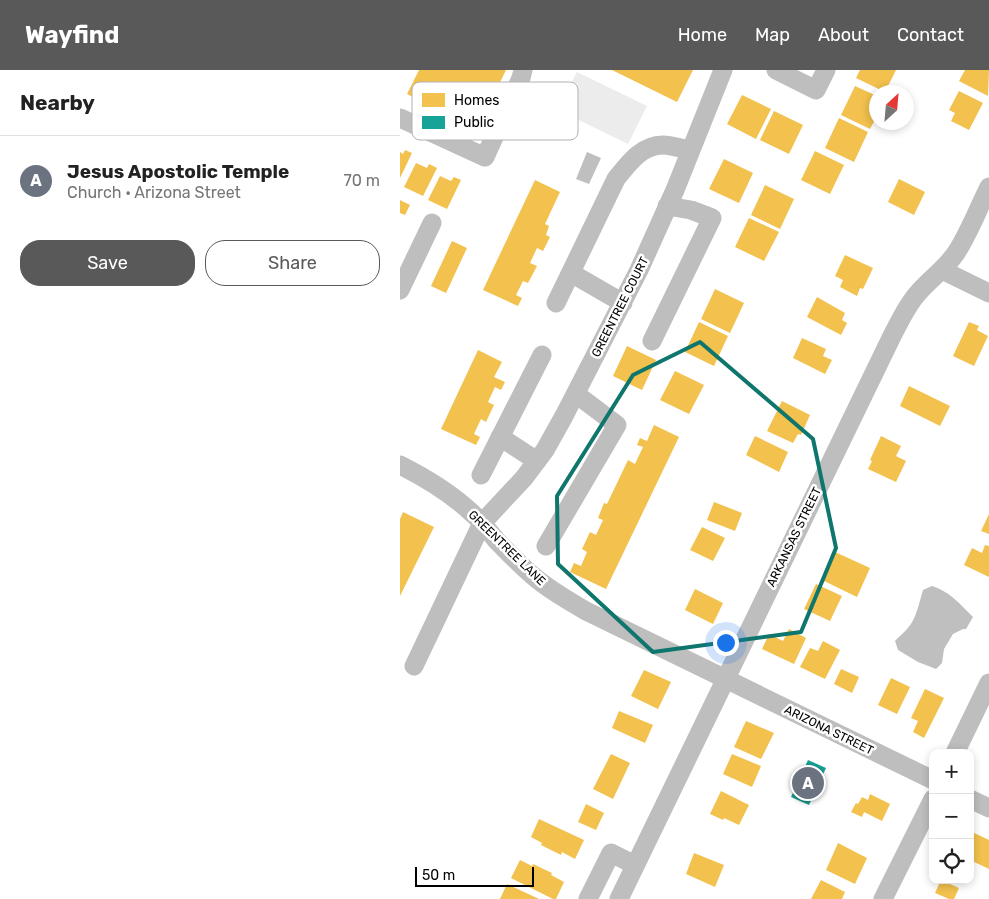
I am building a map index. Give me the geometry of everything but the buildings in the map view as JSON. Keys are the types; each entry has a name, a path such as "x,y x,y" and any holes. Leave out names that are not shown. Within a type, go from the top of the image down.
{"street":[{"path":"519,82 523,70"},
{"name":"GREENTREE COURT","path":"414,666 482,523 524,478 537,461 576,394 640,270 723,70"},
{"path":"776,70 816,90 826,70"},
{"path":"400,118 412,124"},
{"path":"448,140 485,157 493,140"},
{"path":"556,303 616,179 629,162 649,148 663,145 690,150"},
{"name":"ARKANSAS STREET","path":"618,899 892,336 917,294 942,270 955,254 967,234 989,187"},
{"path":"652,341 712,218 691,210 667,206"},
{"path":"400,290 432,223"},
{"path":"942,270 989,293"},
{"path":"571,273 622,303"},
{"path":"481,475 542,355"},
{"path":"546,546 617,425 576,394"},
{"path":"500,437 537,461"},
{"name":"GREENTREE LANE","path":"400,465 424,478 473,514 532,575 556,594 586,611 725,679"},
{"name":"ARIZONA STREET","path":"725,679 929,778"},
{"path":"957,749 989,683"},
{"path":"974,801 989,808"},
{"path":"882,899 929,807"},
{"path":"588,899 611,853 635,864"}],"highlighted area":[{"path":"700,342 813,439 836,548 801,632 653,652 558,564 557,496 633,375"}],"shaded area":[{"path":"577,72 647,106 628,144 578,120 578,82 572,82"},
{"path":"587,152 601,158 589,184 576,179"},
{"path":"932,586 949,595 973,617 966,629 953,634 944,649 942,663 936,669 918,662 898,650 895,641 913,621 923,590"}],"place":[{"name":"Jesus Apostolic Temple","path":"808,783"}]}
